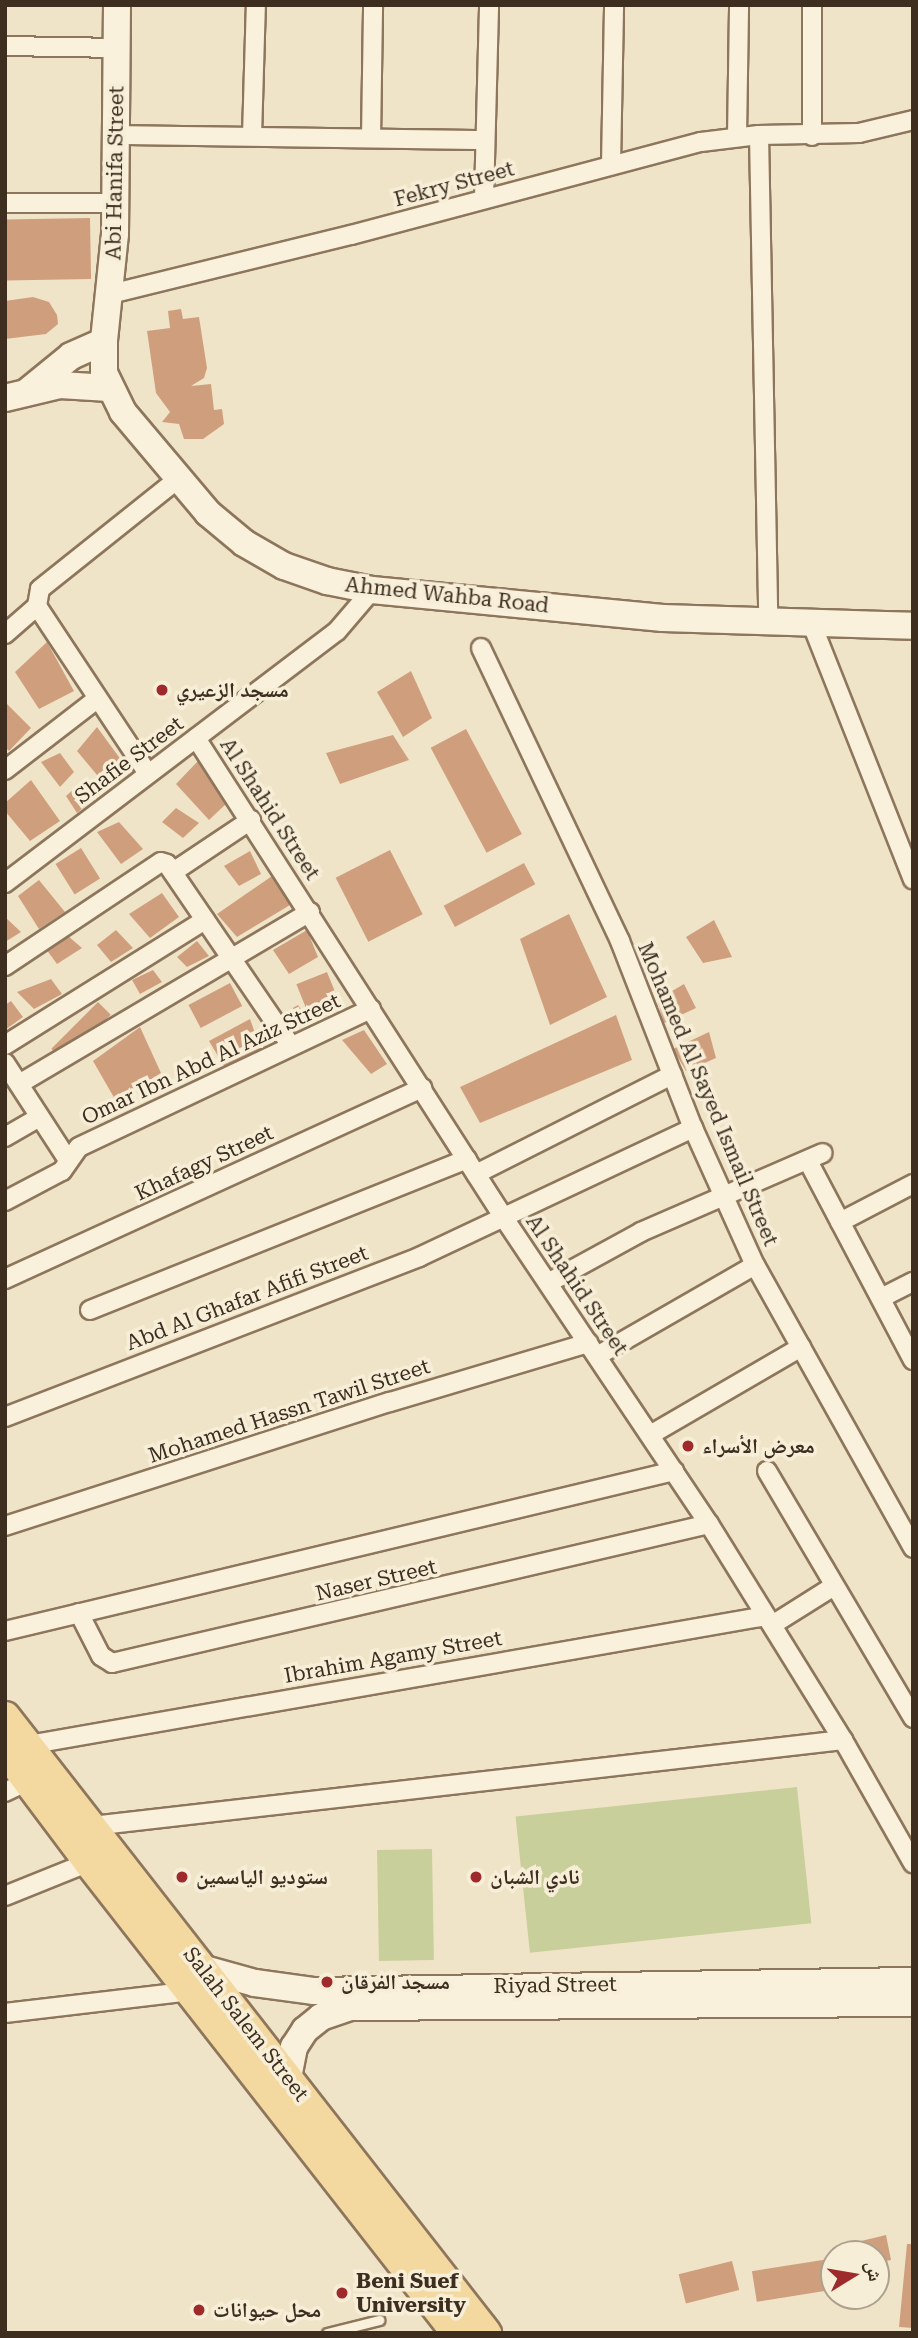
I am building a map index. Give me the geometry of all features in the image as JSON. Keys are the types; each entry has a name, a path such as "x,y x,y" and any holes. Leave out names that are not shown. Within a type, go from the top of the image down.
{"main road":[{"name":"Salah Salem Street","path":"5,1717 17,1748 17,1787 288,2078 486,2333"},
{"name":"Salah Salem Street","path":"17,1748 92,1826 196,1979 457,2333"}],"street":[{"name":"Abi Hanifa Street","path":"104,341 116,204 117,5"},
{"path":"252,136 256,5"},
{"path":"371,138 373,5"},
{"path":"484,199 489,5"},
{"path":"611,165 614,5"},
{"path":"737,137 739,5"},
{"path":"812,5 813,136"},
{"path":"5,46 117,48"},
{"name":"Fekry Street","path":"110,294 670,149 759,135 859,133 913,120"},
{"path":"118,135 485,140"},
{"path":"759,135 768,621"},
{"path":"5,203 116,204"},
{"path":"17,395 55,366 104,341"},
{"name":"Ahmed Wahba Road","path":"104,341 104,373 123,412 208,513 244,543 327,582 372,590 663,618 913,625"},
{"path":"17,395 77,384 109,388"},
{"path":"5,634 37,606 40,589 178,478"},
{"name":"Shafie Street","path":"5,883 337,631 372,590"},
{"path":"37,606 148,774"},
{"path":"811,622 913,880"},
{"name":"Mohamed Al Sayed Ismail Street","path":"481,648 620,941 693,1128 755,1265 913,1548"},
{"path":"5,770 97,699"},
{"name":"Al Shahid Street","path":"196,738 504,1218 709,1524 843,1740 911,1856"},
{"path":"173,872 251,820"},
{"path":"5,966 156,863 167,864 291,1046"},
{"path":"19,1084 310,912"},
{"path":"5,1045 205,920"},
{"name":"Omar Ibn Abd Al Aziz Street","path":"5,1202 57,1175 79,1147 371,1009"},
{"path":"5,1063 68,1160"},
{"path":"90,1310 472,1166 673,1075"},
{"name":"Khafagy Street","path":"5,1279 422,1088"},
{"path":"5,1137 39,1117"},
{"name":"Abd Al Ghafar Afifi Street","path":"5,1417 419,1257 693,1128"},
{"path":"548,1283 620,1242 816,1157 840,1222 913,1360"},
{"path":"840,1222 913,1184"},
{"name":"Mohamed Hassn Tawil Street","path":"5,1527 390,1402 593,1350 755,1265"},
{"path":"881,1297 913,1282"},
{"path":"650,1435 801,1347"},
{"path":"5,1631 674,1471"},
{"path":"767,1471 913,1718"},
{"name":"Naser Street","path":"79,1613 101,1656 112,1663 709,1524"},
{"path":"769,1621 834,1586"},
{"name":"Ibrahim Agamy Street","path":"17,1748 769,1621"},
{"path":"92,1826 843,1740"},
{"path":"5,1896 89,1862"},
{"path":"5,2013 196,1979"},
{"name":"Riyad Street","path":"196,1979 314,1991 442,1997 718,1992 913,1982"},
{"name":"Riyad Street","path":"718,1992 913,2003"},
{"name":"Riyad Street","path":"288,2078 290,2057 298,2038 312,2023 330,2012 350,2007 442,1997"}],"lane":[{"path":"327,2333 379,2320"}],"green space":[{"path":"797,1787 811,1923 530,1953 516,1817"},
{"path":"432,1849 434,1960 379,1961 377,1850"}],"building":[{"path":"90,218 91,279 6,280 5,219"},
{"path":"33,297 49,302 57,315 58,324 46,334 5,339 5,301"},
{"path":"181,309 183,319 199,317 207,368 204,378 191,386 211,384 214,410 222,409 224,424 203,439 184,439 179,424 162,422 170,412 156,393 147,331 170,328 168,311"},
{"path":"47,642 74,691 39,709 15,672"},
{"path":"411,671 432,718 403,737 377,692"},
{"path":"5,702 31,728 9,751 5,747"},
{"path":"97,727 127,768 102,781 77,751"},
{"path":"466,729 522,834 487,853 431,748"},
{"path":"393,735 409,760 340,784 326,753"},
{"path":"60,753 74,772 60,787 41,762"},
{"path":"198,761 228,802 209,820 176,784"},
{"path":"31,780 60,821 30,841 5,811 5,803"},
{"path":"84,780 97,796 77,813 66,796"},
{"path":"176,808 199,823 183,838 162,822"},
{"path":"119,822 143,849 121,864 97,832"},
{"path":"81,848 100,879 75,894 56,864"},
{"path":"390,850 423,914 368,942 336,878"},
{"path":"250,851 261,874 239,886 224,866"},
{"path":"524,863 535,884 455,927 444,906"},
{"path":"272,876 290,905 237,937 217,914"},
{"path":"39,880 65,912 39,929 18,896"},
{"path":"162,893 179,917 150,938 129,914"},
{"path":"569,914 607,997 550,1025 520,939"},
{"path":"5,917 21,932 5,942"},
{"path":"714,920 732,957 703,963 686,937"},
{"path":"116,930 133,948 111,962 97,945"},
{"path":"307,930 318,957 289,974 273,950"},
{"path":"68,936 82,948 57,964 46,949"},
{"path":"197,941 209,956 187,967 177,957"},
{"path":"153,970 162,982 140,994 132,980"},
{"path":"327,972 341,1006 310,1019 296,984"},
{"path":"51,979 62,994 34,1009 17,992"},
{"path":"230,983 242,1006 201,1028 189,1005"},
{"path":"684,984 696,1008 664,1023 657,1000"},
{"path":"11,1001 23,1017 5,1030 5,1005"},
{"path":"98,1002 111,1015 64,1061 51,1049"},
{"path":"298,1005 310,1023 293,1030 282,1014"},
{"path":"616,1015 632,1060 480,1123 460,1087"},
{"path":"250,1019 262,1053 224,1066 209,1041"},
{"path":"140,1027 161,1073 116,1101 93,1061"},
{"path":"364,1030 387,1064 371,1074 342,1040"},
{"path":"709,1032 716,1058 686,1071 673,1049"},
{"path":"886,2235 887,2240 865,2240"},
{"path":"907,2244 913,2244 913,2328 899,2327"},
{"path":"820,2260 820,2292 757,2302 752,2271"},
{"path":"732,2261 739,2290 686,2303 679,2274"}],"place":[{"name":"مسجد الزعيري","path":"162,690"},
{"name":"معرض الأسراء","path":"688,1446"},
{"name":"ستوديو الياسمين","path":"182,1877"},
{"name":"نادي الشبان","path":"476,1877"},
{"name":"مسجد الفرقان","path":"327,1982"},
{"name":"Beni Suef University","path":"342,2293"},
{"name":"محل حيوانات","path":"199,2310"}]}
